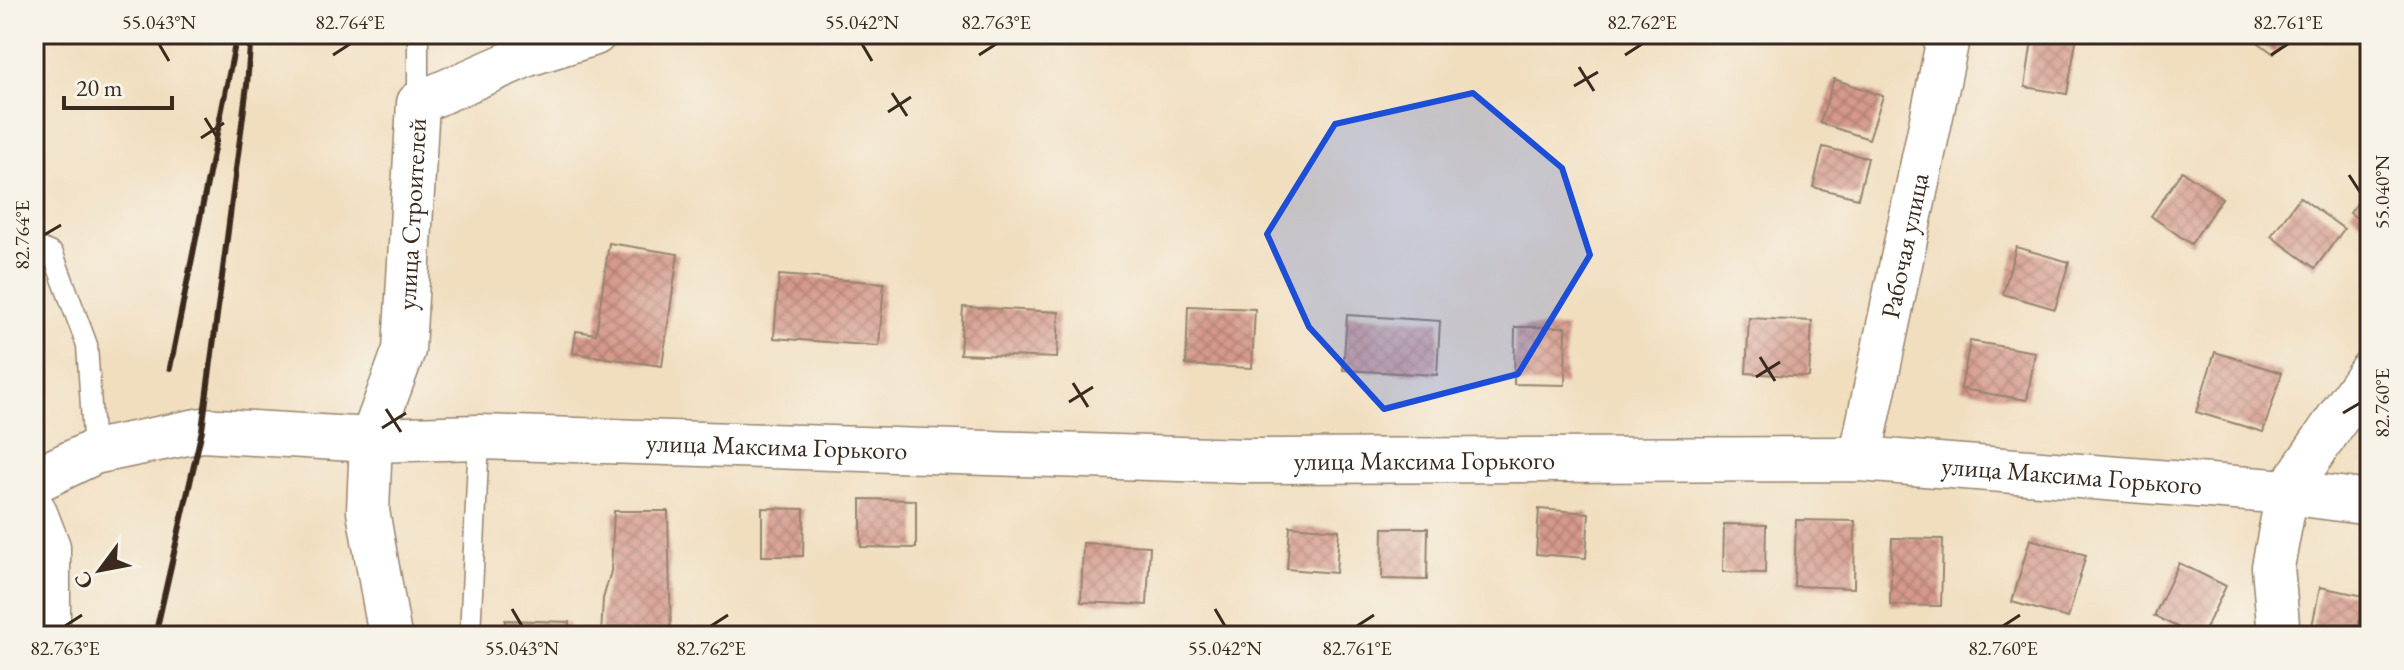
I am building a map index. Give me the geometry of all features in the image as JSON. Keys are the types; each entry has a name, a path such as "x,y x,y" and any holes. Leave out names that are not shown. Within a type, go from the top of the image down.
{"street":[{"name":"улица Строителей","path":"390,636 368,511 371,440 404,350 418,103 528,55 595,34"},
{"name":"Рабочая улица","path":"1860,459 1949,34"},
{"path":"2279,636 2273,567 2287,492 2370,371"},
{"name":"улица Максима Горького","path":"34,481 94,452 202,430 371,440 479,437 1243,461 1860,459 2287,492 2370,503"},
{"path":"34,511 48,547 46,636"}],"lane":[{"path":"418,34 418,103"},
{"path":"34,245 53,254 87,345 94,452"},
{"path":"470,636 479,437"}],"highlighted area":[{"path":"1473,93 1562,168 1590,255 1518,374 1384,409 1309,327 1267,234 1335,124"}],"building":[{"path":"2033,34 2077,35 2067,94 2025,87"},
{"path":"2247,34 2289,34 2274,54"},
{"path":"1834,79 1883,96 1869,139 1820,123"},
{"path":"1823,147 1868,158 1858,198 1813,187"},
{"path":"2182,171 2222,198 2191,244 2151,216"},
{"path":"2370,185 2370,228 2350,213"},
{"path":"2300,197 2344,229 2315,268 2271,236"},
{"path":"609,243 678,254 662,366 573,353 576,331 596,334"},
{"path":"2016,247 2069,262 2055,309 2003,294"},
{"path":"779,275 884,283 879,346 774,338"},
{"path":"1188,306 1255,309 1252,368 1186,365"},
{"path":"963,307 1059,312 1057,358 960,354"},
{"path":"1347,315 1440,321 1437,375 1343,370"},
{"path":"1749,318 1812,321 1809,377 1746,373"},
{"path":"1515,327 1566,327 1565,385 1514,384"},
{"path":"1970,341 2035,352 2027,400 1961,389"},
{"path":"2215,352 2282,373 2263,432 2196,412"},
{"path":"861,499 916,500 916,548 861,547"},
{"path":"762,508 804,509 803,556 762,556"},
{"path":"1539,509 1589,513 1586,558 1536,554"},
{"path":"614,511 668,511 671,636 601,636 603,599 611,571"},
{"path":"1796,520 1855,521 1854,588 1794,586"},
{"path":"1724,524 1766,525 1765,573 1723,572"},
{"path":"1290,526 1339,530 1336,573 1287,569"},
{"path":"1383,528 1428,528 1427,580 1382,579"},
{"path":"1892,538 1943,539 1941,606 1890,605"},
{"path":"2030,539 2086,555 2068,618 2012,602"},
{"path":"1083,543 1150,546 1147,605 1081,602"},
{"path":"2179,563 2226,586 2202,636 2154,616"},
{"path":"2320,587 2364,596 2356,636 2310,636"},
{"path":"505,620 569,622 569,636 505,636"}],"railway":[{"path":"170,368 237,34"},
{"path":"155,636 202,430 251,34"}]}
